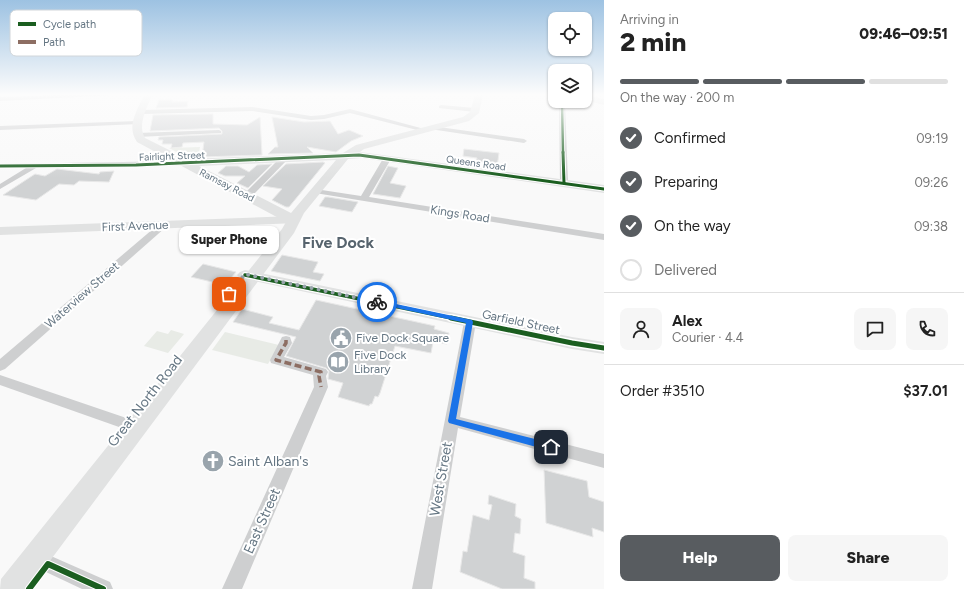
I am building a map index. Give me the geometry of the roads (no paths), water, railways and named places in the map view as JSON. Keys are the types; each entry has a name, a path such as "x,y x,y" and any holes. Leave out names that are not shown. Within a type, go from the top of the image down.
{"main road":[{"name":"Great North Road","path":"0,584 132,425 249,276 282,229 293,220 315,190 345,156 365,146 453,122"},
{"path":"137,123 137,135"},
{"name":"Ramsay Road","path":"137,135 146,144 293,220"},
{"name":"Queens Road","path":"345,156 359,155 604,189"},
{"name":"Fairlight Street","path":"184,163 345,156"},
{"name":"Great North Road","path":"11,589 132,425"}],"street":[{"path":"400,122 429,129 524,141"},
{"path":"563,122 564,183"},
{"path":"0,128 137,123"},
{"path":"137,135 219,132"},
{"path":"153,164 162,160 166,154"},
{"path":"247,196 284,159"},
{"path":"365,199 365,196 387,159"},
{"name":"Fairlight Street","path":"0,166 37,164 184,163"},
{"path":"0,187 37,164"},
{"name":"Kings Road","path":"315,190 604,236"},
{"name":"First Avenue","path":"0,232 293,220"},
{"name":"Waterview Street","path":"0,366 163,225"},
{"name":"Garfield Street","path":"249,276 572,343 604,348"},
{"name":"West Street","path":"422,589 470,322"},
{"name":"East Street","path":"232,589 321,387 319,376 321,372 276,360 286,343 286,340"},
{"path":"0,380 132,425"},
{"path":"452,421 604,461"},
{"path":"34,558 103,589"}],"place":[{"name":"Super Phone","path":"229,294"},
{"name":"Five Dock Square","path":"341,338"},
{"name":"Five Dock Library","path":"338,362"},
{"name":"Saint Alban's","path":"213,461"}],"district":[{"name":"Five Dock","path":"338,242"}]}
